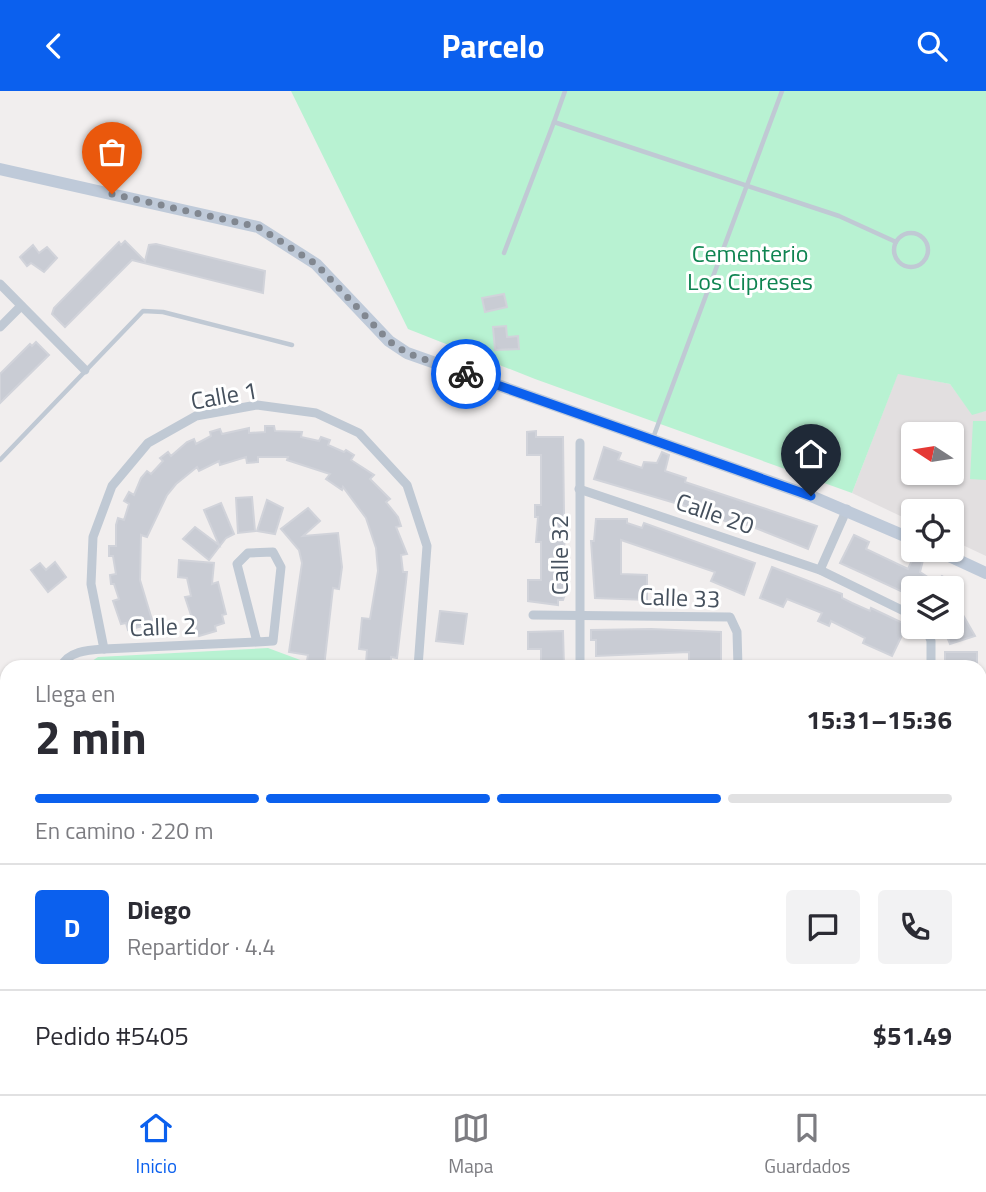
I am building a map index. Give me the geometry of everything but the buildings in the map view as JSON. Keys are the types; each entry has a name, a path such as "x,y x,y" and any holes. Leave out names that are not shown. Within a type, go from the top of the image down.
{"street":[{"path":"0,169 258,227 316,264 389,341 407,353 847,509 901,534"},
{"path":"0,284 85,370"},
{"path":"0,327 21,306"},
{"name":"Calle 1","path":"104,649 91,583 93,537 112,486 148,443 196,416 257,405 316,413 359,433 407,485 427,547 419,660"},
{"name":"Calle 32","path":"580,443 580,660"},
{"name":"Calle 20","path":"579,489 820,570 901,610"},
{"path":"820,570 847,509"},
{"name":"Calle 2","path":"64,660 80,651 104,649 257,642 273,641 281,567 273,552 248,553 237,563 257,642"},
{"path":"962,562 986,573"},
{"path":"533,615 578,615"},
{"name":"Calle 33","path":"578,615 730,617 737,632 738,660"},
{"path":"930,639 931,660"}],"lane":[{"path":"504,253 565,91"},
{"path":"652,439 782,91"},
{"path":"554,122 839,216 896,242"},
{"path":"909,233 920,235 929,248 926,260 917,267 905,267 896,259 896,242 909,233"},
{"path":"0,460 143,311 163,312 292,345"}],"shaded area":[{"path":"898,373 950,384 972,414 986,411 986,556 964,546 964,499 901,499 901,516 852,493"}],"green space":[{"name":"Cementerio Los Cipreses","path":"291,91 986,91 986,411 972,415 950,384 898,374 852,493 535,379 408,329"},
{"path":"973,421 986,421 986,480 970,479"},
{"path":"268,648 300,660 94,660 98,657"}],"way so far":[{"path":"112,194 258,227 316,264 389,341 407,353 466,374"}],"route":[{"path":"466,374 811,496"}]}
